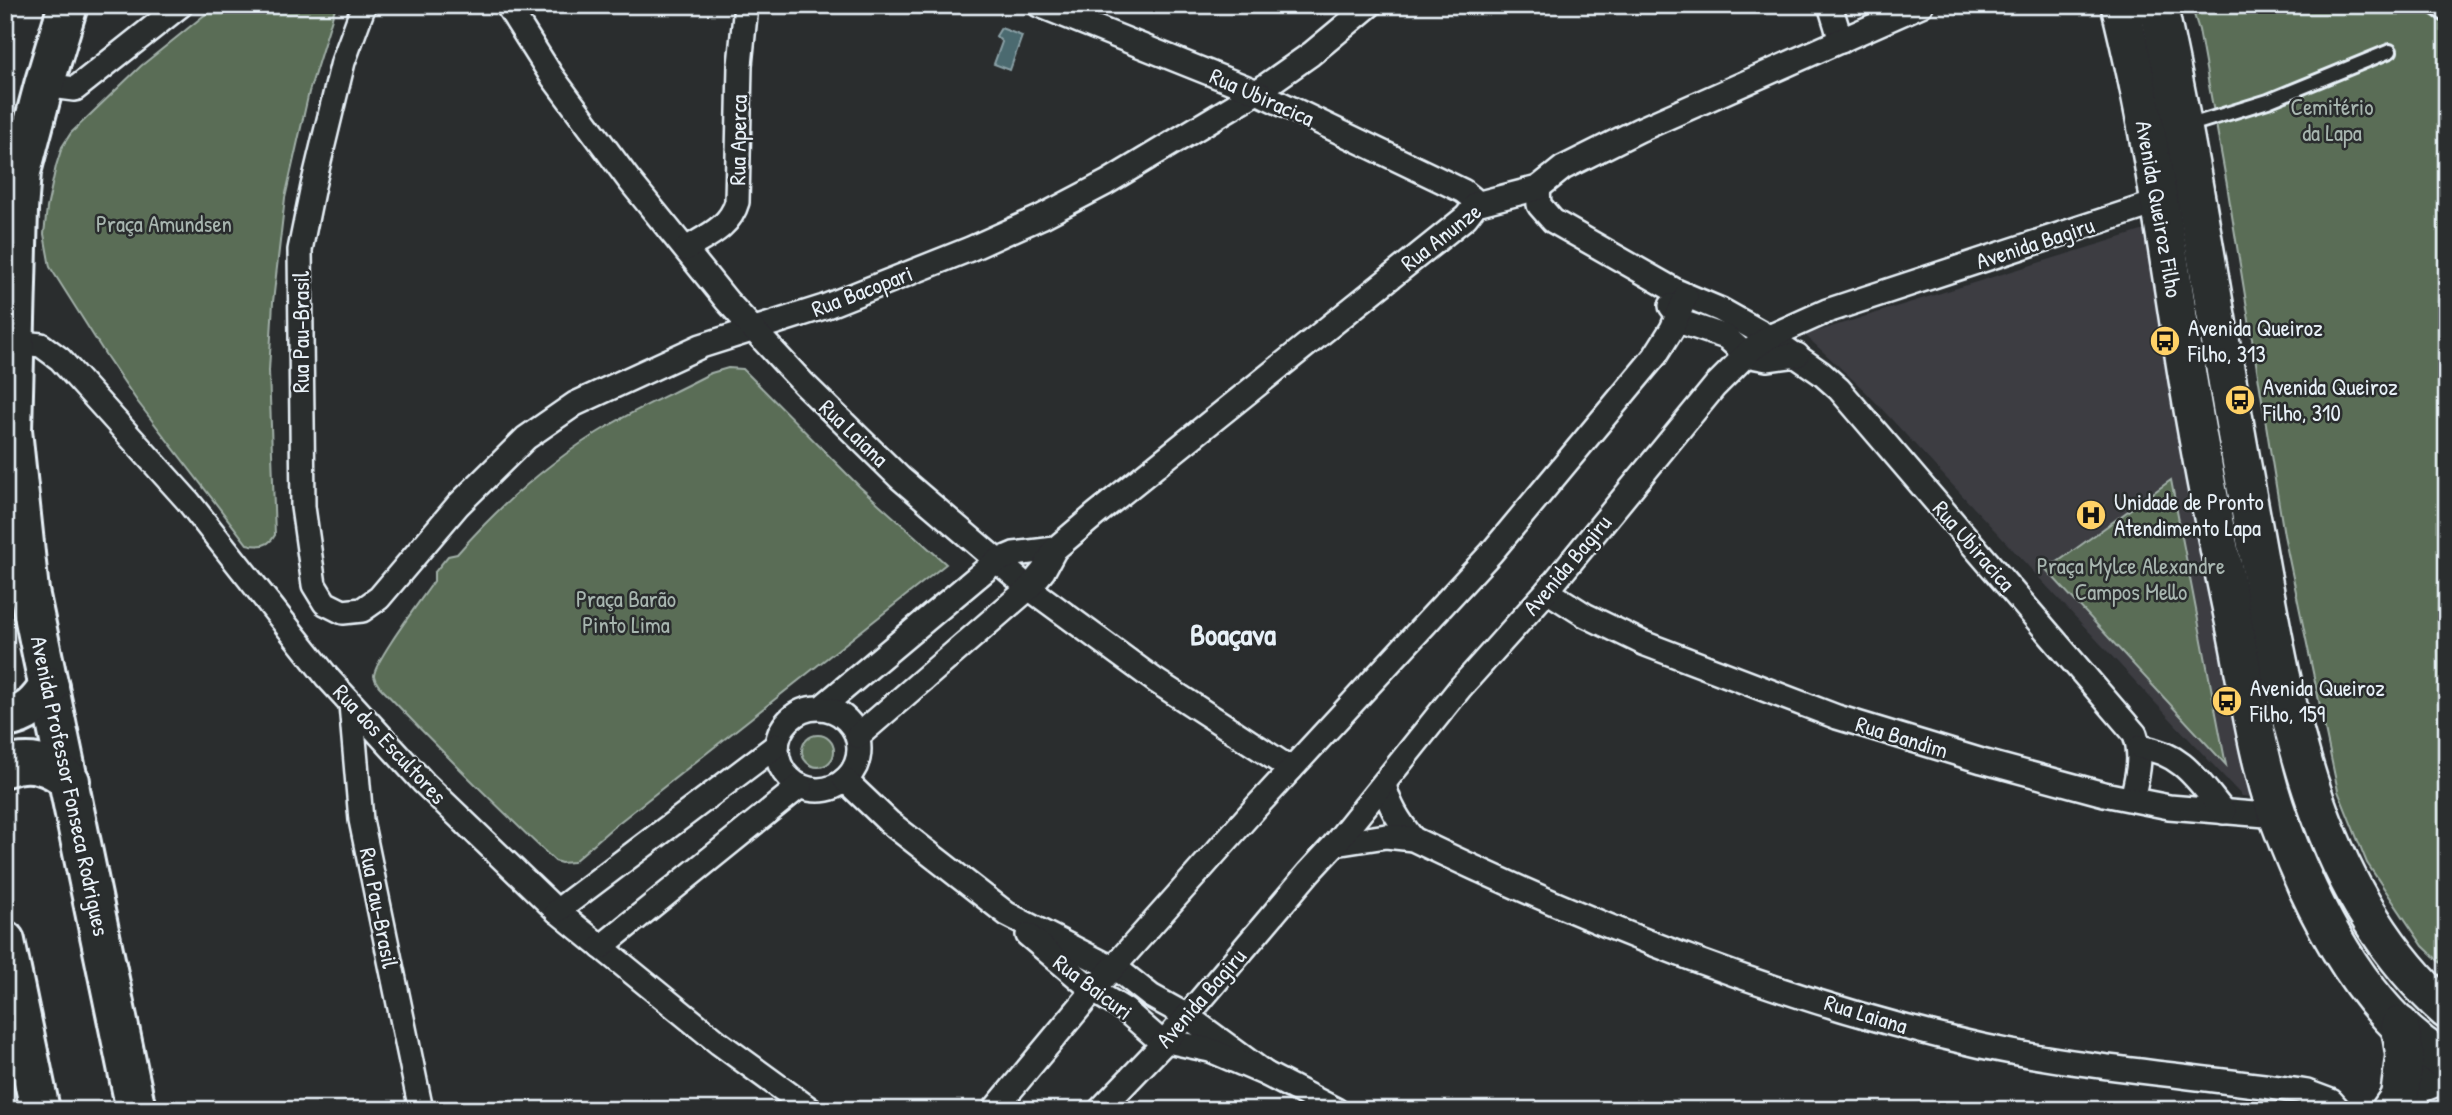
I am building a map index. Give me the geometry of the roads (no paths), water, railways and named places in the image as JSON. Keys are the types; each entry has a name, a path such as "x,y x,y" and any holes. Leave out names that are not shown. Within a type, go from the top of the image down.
{"highway":[{"name":"Avenida Professor Fonseca Rodrigues","path":"68,5 22,172 12,430 29,591 136,1110"},
{"path":"5,718 20,715 33,707 49,686"},
{"path":"5,767 25,762 42,764 57,770 70,781"},
{"path":"5,941 40,1110"}],"main road":[{"name":"Avenida Queiroz Filho","path":"2120,5 2159,202 2222,567 2278,816 2300,872 2333,936 2374,998 2400,1025 2447,1062"},
{"name":"Avenida Queiroz Filho","path":"2158,5 2181,116 2267,597 2308,780 2326,829 2371,919 2420,984 2447,1010"},
{"path":"2140,99 2145,91 2155,89 2165,94 2181,116"},
{"path":"2394,1102 2406,1055 2400,1025"},
{"path":"2394,1102 2447,1075"}],"street":[{"path":"44,85 75,89 181,5"},
{"name":"Rua Pau-Brasil","path":"364,5 342,62 300,250 303,507 314,585 325,603 342,612 362,610 379,598"},
{"name":"Rua Laiana","path":"507,5 551,75 629,180 754,330 804,384 900,478 1028,588 1156,681 1291,769"},
{"name":"Rua Aperca","path":"686,248 722,227 733,216 737,202 740,65 746,5"},
{"name":"Rua Ubiracica","path":"1039,5 1257,92 1463,191 1476,204"},
{"name":"Rua Bacopari","path":"379,598 458,505 526,438 575,404 701,346 824,307 971,249 1041,217 1106,183 1257,92 1311,54 1370,5"},
{"path":"1830,5 1841,41"},
{"name":"Rua Anunze","path":"1028,588 1043,571 1055,549 1111,501 1466,217 1476,204 1538,188 1550,176 1579,158 1922,5"},
{"name":"Rua Ubiracica","path":"1538,188 1539,205 1553,221 1632,266 1682,306 1721,310 1769,337 1797,355 1839,389 2124,719 2135,734 2140,747"},
{"name":"Avenida Bagiru","path":"1100,1110 1165,1042 1308,872 1335,844 1460,688 1547,591 1715,386 1746,355 1769,337 1827,311 2159,202"},
{"path":"994,1110 1113,969 1291,769 1491,553 1655,356 1682,306"},
{"name":"Rua Ubiracica","path":"1682,306 1684,323 1726,337 1746,355"},
{"name":"Rua dos Escultores","path":"14,342 41,345 60,359 188,501 327,677 424,783 557,911 719,1043 811,1110"},
{"path":"1746,355 1767,359 1797,355"},
{"path":"822,707 995,562 1014,554 1055,549"},
{"path":"858,736 1028,588"},
{"name":"Rua Bandim","path":"1547,591 1612,629 1795,702 2034,776 2169,807 2278,816"},
{"name":"Rua Pau-Brasil","path":"351,704 361,820 421,1110"},
{"path":"822,707 837,712 850,722 858,736 860,752 855,768 845,780 831,788 815,790 800,786 787,775 779,761 777,745 782,730 792,717 806,709 822,707"},
{"path":"557,911 777,745"},
{"path":"2132,799 2140,761 2140,747 2159,750 2175,758 2224,812"},
{"name":"Rua Baicuri","path":"845,780 889,822 1007,914 1035,942 1094,991 1125,1010 1151,1034 1165,1042 1198,1046 1266,1074 1336,1110"},
{"path":"1384,784 1395,815 1413,839"},
{"path":"601,947 800,786"},
{"name":"Rua Laiana","path":"1335,844 1387,836 1413,839 1648,943 1735,975 1922,1032 2118,1069 2306,1092 2331,1101 2339,1110"},
{"name":"Rua Baicuri","path":"1007,914 1130,978 1151,996 1186,1016 1266,1074"}],"lane":[{"path":"2431,5 2447,16"},
{"path":"2181,116 2269,102 2390,51"}],"water":[{"path":"1001,28 1022,36 1010,70 994,64 1002,42 996,36"}],"place":[{"name":"Avenida Queiroz Filho, 313","path":"2165,341"},
{"name":"Avenida Queiroz Filho, 310","path":"2240,400"},
{"name":"Unidade de Pronto Atendimento Lapa","path":"2091,515"},
{"name":"Avenida Queiroz Filho, 159","path":"2227,701"}],"district":[{"name":"Boaçava","path":"1233,635"}],"park label":[{"name":"Cemitério da Lapa","path":"2332,120"},
{"name":"Praça Amundsen","path":"164,224"},
{"name":"Praça Mylce Alexandre Campos Mello","path":"2131,579"},
{"name":"Praça Barão Pinto Lima","path":"626,612"}]}
